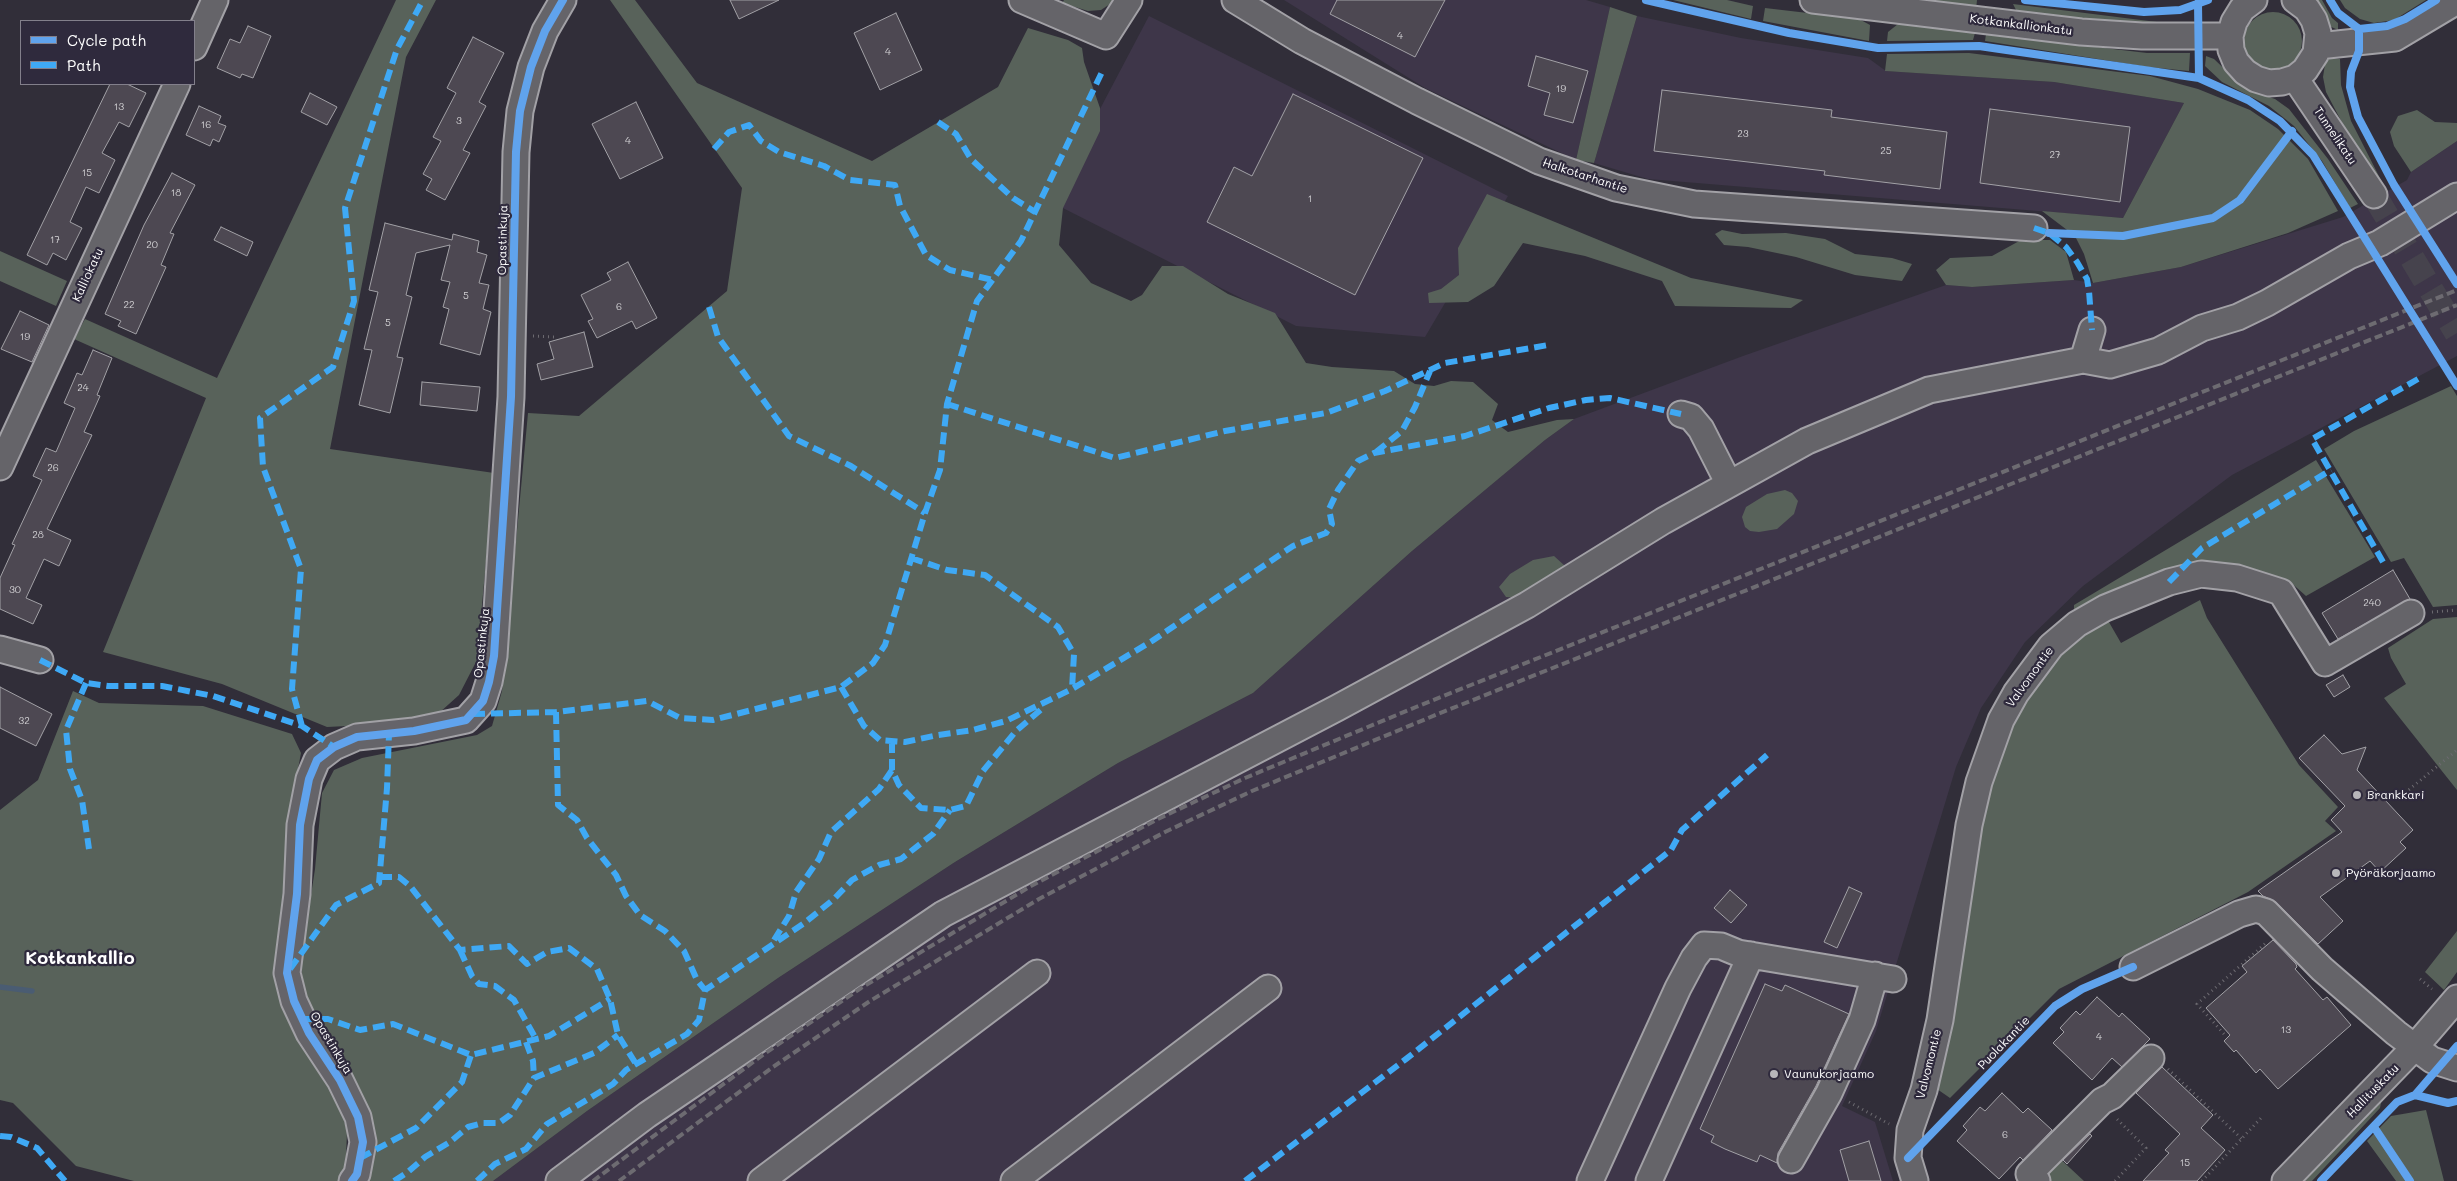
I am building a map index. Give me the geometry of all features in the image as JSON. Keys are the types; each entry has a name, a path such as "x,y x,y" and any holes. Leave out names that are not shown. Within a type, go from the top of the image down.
{"street":[{"path":"195,45 215,0"},
{"name":"Opastinkuja","path":"352,1181 357,1174 363,1142 358,1117 340,1080 309,1033 294,1001 287,973 297,894 300,826 309,779 317,760 334,747 357,736 414,731 466,720 483,701 490,682 494,656 511,396 516,152 520,110 531,67 545,31 563,0"},
{"path":"1022,0 1106,36 1129,0"},
{"name":"Halkotarhantie","path":"1235,0 1302,41 1539,161 1616,188 1694,204 2041,231"},
{"name":"Kotkankallionkatu","path":"1813,0 2002,11 2080,32 2142,36 2230,36"},
{"path":"2254,0 2242,9 2234,22 2230,36 2234,56 2245,72 2256,79 2269,83 2282,82 2294,78 2306,70 2314,60 2318,46 2318,33 2314,20 2307,9 2295,0"},
{"path":"2318,46 2395,38 2457,1"},
{"name":"Tunnelikatu","path":"2294,78 2374,194"},
{"name":"Kalliokatu","path":"0,467 177,85"},
{"path":"559,1181 647,1115 943,914 1337,708 1527,605 1663,521 1807,441 1929,390 2083,360 2110,365 2158,351 2202,328 2238,317 2267,303 2349,256 2380,243 2457,196"},
{"path":"2083,360 2092,330"},
{"path":"1681,414 1691,417 1701,430 1729,484"},
{"name":"Valvomontie","path":"1911,1169 1910,1130 1924,1090 1940,1020 1969,824 1979,782 2001,720 2016,693 2051,646 2077,624 2105,608 2169,582 2201,574 2237,578 2281,592 2325,663 2411,613"},
{"path":"0,649 40,660"},
{"path":"2133,967 2239,914 2256,909 2266,912 2322,969 2414,1048 2432,1060 2457,1068"},
{"path":"1590,1181 1678,988 1694,958 1704,945 1720,946 1751,956 1884,977 1829,1093 1791,1160"},
{"path":"1649,1181 1751,956"},
{"path":"761,1181 1037,973"},
{"path":"1014,1181 1268,988"},
{"name":"Hallituskatu","path":"2285,1181 2414,1048 2454,1002"},
{"path":"2037,1181 2029,1174 2102,1101 2159,1063"}],"path":[{"path":"1647,0 1657,3"},
{"path":"2041,231 2123,236 2212,218 2240,200 2292,131"},
{"path":"525,336 555,337"},
{"path":"2405,793 2457,750"},
{"path":"2224,1034 2197,1004 2212,988 2282,928"},
{"path":"2420,979 2432,989 2454,1002"},
{"path":"2159,1063 2242,1139"},
{"path":"1829,1093 1876,1115 1896,1128"},
{"path":"2112,1096 2108,1110 2146,1148 2115,1181"},
{"path":"2202,1181 2261,1118"}],"shaded area":[{"path":"396,0 436,0 406,57 330,449 494,473 477,660 459,695 439,713 408,723 327,727 222,684 103,652 206,398 74,339 85,319 217,378"},
{"path":"610,0 635,0 697,83 872,161 998,87 1028,28 1068,40 1082,48 1084,62 1100,108 1100,131 1063,208 1059,245 1091,283 1131,301 1142,295 1162,266 1183,266 1228,294 1275,313 1306,363 1332,367 1394,371 1415,384 1434,386 1451,381 1473,382 1498,404 1492,420 1508,432 1557,420 1574,419 1545,440 1412,551 1253,693 1118,763 955,862 778,978 587,1111 493,1181 368,1181 374,1135 318,1027 302,989 301,960 315,869 322,793 334,770 362,758 477,735 492,726 502,691 528,413 579,416 727,291 742,188"},
{"path":"1064,0 1116,0 1101,10 1088,11 1062,3"},
{"path":"1284,0 1586,0 1610,7 1576,160 1425,88"},
{"path":"1673,0 1727,0 1753,6 1751,19"},
{"path":"1902,0 1977,0 1976,10"},
{"path":"2312,0 2322,0 2332,18 2338,23 2338,30 2327,25"},
{"path":"2340,0 2426,0 2394,20 2374,23 2360,19 2345,8"},
{"path":"2013,4 2157,22 2082,22 2017,12"},
{"path":"1610,7 1637,16 1594,163 1576,160"},
{"path":"1765,8 1859,19 1870,25 1869,41 1763,21"},
{"path":"2273,12 2289,17 2297,25 2302,41 2297,57 2289,65 2273,70 2257,65 2249,57 2244,41 2249,25 2257,17"},
{"path":"1149,16 1508,196 1425,337 1296,326 1051,202"},
{"path":"1637,16 1741,38 1868,58 1886,71 2054,82 2184,103 2123,218 1648,179 1594,163"},
{"path":"1898,24 1975,33 1973,40 1887,41 1888,32"},
{"path":"1986,34 2147,53 2190,53 2189,71 2148,67 1985,41"},
{"path":"1969,53 2150,76 2198,89 2250,110 2278,129 2308,159 2338,211 2288,233 2181,267 2093,283 2084,254 2075,236 2042,211 2123,218 2184,103 2054,82 1885,71 1887,54"},
{"path":"2206,56 2214,59 2239,83 2254,92 2275,99 2289,109 2328,159 2358,204 2350,208 2322,161 2294,126 2269,106 2222,82 2205,66"},
{"path":"2326,58 2340,59 2341,85 2351,121 2385,188 2379,193 2326,92 2323,77"},
{"path":"2417,110 2435,122 2457,123 2457,141 2411,172 2394,146 2390,132 2398,116"},
{"path":"2457,141 2457,356 2232,475 2083,586 2025,642 1981,708 1956,767 1876,1031 1842,1106 1875,1122 1893,1181 493,1181 587,1111 778,978 955,862 1118,763 1253,693 1412,551 1545,440 1574,419 1743,356 1946,285 1972,287 2074,280 2093,283 2181,267 2343,217 2407,180 2411,172"},
{"path":"1487,194 1691,278 1803,300 1791,308 1675,306 1662,281 1585,256 1523,243 1494,286 1468,302 1429,303 1428,293 1441,289 1459,275 1458,248"},
{"path":"1722,230 1742,234 1786,233 1825,239 1855,254 1892,258 1912,264 1902,281 1855,275 1796,257 1748,247 1724,245 1715,234"},
{"path":"2021,240 2050,240 2066,252 2074,280 1972,287 1946,285 1936,270 1950,258 1992,256"},
{"path":"0,251 67,281 56,306 0,281"},
{"path":"2451,386 2457,396 2457,605 2433,607 2404,558 2391,562 2324,449 2354,431"},
{"path":"2316,460 2375,557 2306,596 2288,580 2237,566 2074,615 2074,605"},
{"path":"1785,490 1792,493 1798,501 1794,514 1777,529 1759,532 1750,531 1745,527 1742,517 1746,507 1767,494"},
{"path":"1554,556 1565,566 1554,581 1520,598 1506,597 1499,587 1510,574 1533,560"},
{"path":"2200,600 2207,618 2299,765 2338,807 2325,821 2336,831 2248,892 2059,989 1950,1098 1937,1089 1985,795 2011,717 2062,646 2106,617 2121,643"},
{"path":"2457,617 2457,790 2384,698 2406,684 2391,658 2388,648 2433,619"},
{"path":"73,691 99,703 203,706 292,734 301,753 295,785 279,973 340,1103 347,1132 345,1181 134,1181 76,1166 13,1103 0,1100 0,810 38,780"},
{"path":"2457,931 2457,972 2444,990 2425,972"},
{"path":"2382,1098 2380,1108 2312,1181 2305,1181"},
{"path":"2426,1110 2444,1181 2396,1181 2367,1141 2391,1116"},
{"path":"2056,1155 2084,1181 2044,1181 2038,1175"}],"building":[{"path":"730,0 779,0 739,19"},
{"path":"1337,0 1445,0 1415,57 1330,14"},
{"path":"896,13 922,70 880,90 854,33"},
{"path":"248,26 271,36 253,78 242,74 240,78 217,68 230,39 240,43"},
{"path":"473,37 504,53 479,102 486,106 463,150 470,153 445,200 426,190 432,179 423,174 441,141 433,137 456,93 447,88"},
{"path":"1536,56 1588,71 1573,123 1544,115 1550,93 1528,86"},
{"path":"110,85 129,85 146,93 129,127 119,122 102,153 115,160 99,193 86,187 70,222 82,228 66,260 53,253 47,265 27,255"},
{"path":"1662,90 1832,110 1831,117 1947,132 1940,189 1824,175 1825,171 1654,151"},
{"path":"310,93 337,107 327,125 301,112"},
{"path":"1293,94 1423,158 1355,295 1207,222 1234,167 1252,176"},
{"path":"636,102 663,158 620,179 592,124"},
{"path":"199,106 221,116 218,123 226,126 219,142 213,139 210,146 186,135"},
{"path":"1990,109 2130,127 2120,202 1980,183"},
{"path":"172,173 195,185 170,233 174,234 161,265 166,267 136,334 118,326 121,321 105,314 144,225"},
{"path":"385,223 452,240 453,234 479,241 477,252 487,255 479,283 489,285 483,309 491,312 480,355 440,344 449,309 443,307 450,282 441,280 450,245 416,253 406,295 412,297 397,357 403,358 390,413 359,405 372,350 364,349 378,292 369,290"},
{"path":"221,227 253,242 247,256 214,240"},
{"path":"628,262 657,318 636,329 632,321 597,338 588,321 593,319 581,295 611,280 607,273"},
{"path":"20,311 49,325 32,362 1,349"},
{"path":"584,332 593,367 541,380 537,364 554,359 549,342"},
{"path":"93,350 112,358 97,395 100,396 84,432 92,435 47,529 71,540 59,566 44,559 26,598 42,605 33,624 0,609 0,578 15,545 12,544 42,480 33,476 46,448 56,452 75,408 64,403 77,373 82,375"},
{"path":"422,382 480,387 477,411 420,405"},
{"path":"2393,570 2410,599 2338,639 2322,613"},
{"path":"2343,675 2350,687 2334,697 2326,685"},
{"path":"0,687 52,714 36,746 0,728"},
{"path":"2324,735 2342,754 2366,747 2357,770 2413,830 2400,842 2406,848 2380,872 2370,861 2320,897 2343,921 2318,944 2276,902 2263,896 2258,891 2342,832 2331,820 2345,806 2299,758"},
{"path":"1849,887 1862,893 1837,948 1824,942"},
{"path":"1730,890 1747,905 1731,923 1714,908"},
{"path":"2273,940 2296,964 2297,967 2295,969 2323,1000 2327,997 2351,1025 2278,1089 2260,1069 2256,1073 2236,1050 2234,1052 2224,1041 2230,1035 2206,1008 2247,972 2242,966"},
{"name":"Vaunukorjaamo","path":"1765,984 1782,991 1785,985 1849,1014 1816,1086 1778,1153 1777,1163 1760,1155 1757,1162 1725,1149 1711,1142 1714,1136 1700,1129"},
{"path":"2097,997 2119,1017 2122,1013 2150,1039 2122,1067 2112,1058 2092,1080 2053,1043 2064,1032 2060,1028 2076,1011 2080,1015"},
{"path":"2162,1067 2213,1115 2201,1128 2225,1150 2197,1181 2143,1181 2169,1153 2165,1150 2180,1134 2136,1093"},
{"path":"2002,1093 2023,1113 2028,1108 2052,1130 2023,1160 2020,1157 1999,1179 1957,1141 1967,1130 1963,1126 1980,1107 1985,1111"},
{"path":"2090,1134 2092,1136 2067,1164 2063,1160"},
{"path":"1869,1141 1881,1181 1849,1181 1840,1150"}],"waterway":[{"path":"0,987 32,991"}],"tunnel":[{"path":"2374,195 2457,333"}],"railway":[{"path":"593,1181 764,1054 861,988 1031,886 1158,819 1245,778 1416,707 2457,290"},
{"path":"619,1181 773,1067 870,1001 1039,899 1165,832 1252,791 1438,714 2457,305"}],"marked path":[{"path":"302,726 292,689 301,569 263,467 260,418 333,367 354,301 345,208 397,49 423,0"},
{"path":"473,714 556,712 647,701 680,718 713,720 841,687 873,663 885,645 940,470 947,404 977,301 1021,241 1102,72"},
{"path":"938,122 956,134 971,159 1013,198 1035,212"},
{"path":"714,149 729,132 749,125 761,141 779,152 824,166 850,180 895,185 900,206 926,255 950,270 993,280"},
{"path":"2034,228 2049,233 2066,247 2087,279 2092,330"},
{"path":"709,307 718,337 789,436 851,466 925,513"},
{"path":"947,404 1115,458 1225,431 1326,413 1385,391 1445,363 1548,345"},
{"path":"1376,452 1402,431 1415,407 1430,371"},
{"path":"2383,562 2312,439 2418,379"},
{"path":"841,687 864,726 880,740 905,742 973,730 1006,721 1072,689 1152,641 1293,546 1326,533 1332,524 1329,509 1338,490 1358,461 1374,453 1465,436 1549,408 1586,400 1610,398 1681,414"},
{"path":"2169,582 2202,548 2331,470"},
{"path":"911,558 947,570 985,575 1058,627 1074,654 1072,689"},
{"path":"40,660 86,683 108,686 162,686 213,696 302,726 334,747"},
{"path":"86,683 66,730 70,769 82,800 89,849"},
{"path":"892,741 892,770 899,785 921,808 950,810 966,806 983,771 1016,731 1044,707"},
{"path":"556,712 558,805 577,820 587,838 616,875 626,896 640,915 665,931 684,951 697,980 705,990"},
{"path":"290,969 336,905 379,883 387,788 389,734"},
{"path":"1245,1181 1406,1059 1671,850 1682,830 1767,755"},
{"path":"774,940 789,916 796,892 819,859 831,832 879,789 892,770"},
{"path":"477,1181 495,1164 526,1149 547,1124 613,1084 626,1070 687,1034 699,1020 705,990 803,924 834,899 852,880 879,865 901,859 933,834 950,810"},
{"path":"380,877 399,877 410,886 460,950 509,946 527,964 547,952 569,948 597,969 610,999 618,1035 636,1064"},
{"path":"460,950 472,976 479,984 495,986 514,1000 536,1039"},
{"path":"303,1019 328,1019 360,1030 393,1024 471,1055 549,1036 610,999"},
{"path":"394,1181 425,1157 450,1142 468,1127 483,1123 499,1123 510,1115 534,1078 594,1053 618,1035"},
{"path":"526,1042 533,1061 534,1078"},
{"path":"360,1158 416,1128 462,1082 471,1055"},
{"path":"0,1136 11,1137 37,1148 65,1181"}],"cycle path":[{"path":"352,1181 357,1174 363,1142 358,1117 340,1080 309,1033 294,1001 287,973 297,894 300,825 309,779 317,760 334,747 357,737 414,731 466,720 483,701 494,656 511,397 516,152 520,111 531,67 545,31 563,0"},
{"path":"1646,0 1789,33 1878,48 1979,46 2199,78 2248,100 2280,121 2313,155 2457,386"},
{"path":"2025,0 2144,12 2180,10 2208,0"},
{"path":"2330,0 2338,13 2359,29 2387,26 2405,19 2436,0"},
{"path":"2198,3 2199,78"},
{"path":"2359,29 2359,51 2351,72 2350,87 2358,117 2394,185 2457,284"},
{"path":"2049,233 2123,236 2213,218 2240,200 2292,131"},
{"name":"Puolakantie","path":"1908,1158 2055,1006 2082,989 2133,967"},
{"path":"2415,1095 2457,1046"},
{"path":"2321,1181 2397,1102 2415,1095 2448,1103 2457,1101"},
{"path":"2374,1127 2410,1181"}],"place":[{"name":"Brankkari","path":"2357,795"},
{"name":"Pyöräkorjaamo","path":"2336,873"},
{"name":"Vaunukorjaamo","path":"1774,1074"}],"district":[{"name":"Kotkankallio","path":"80,958"}]}
